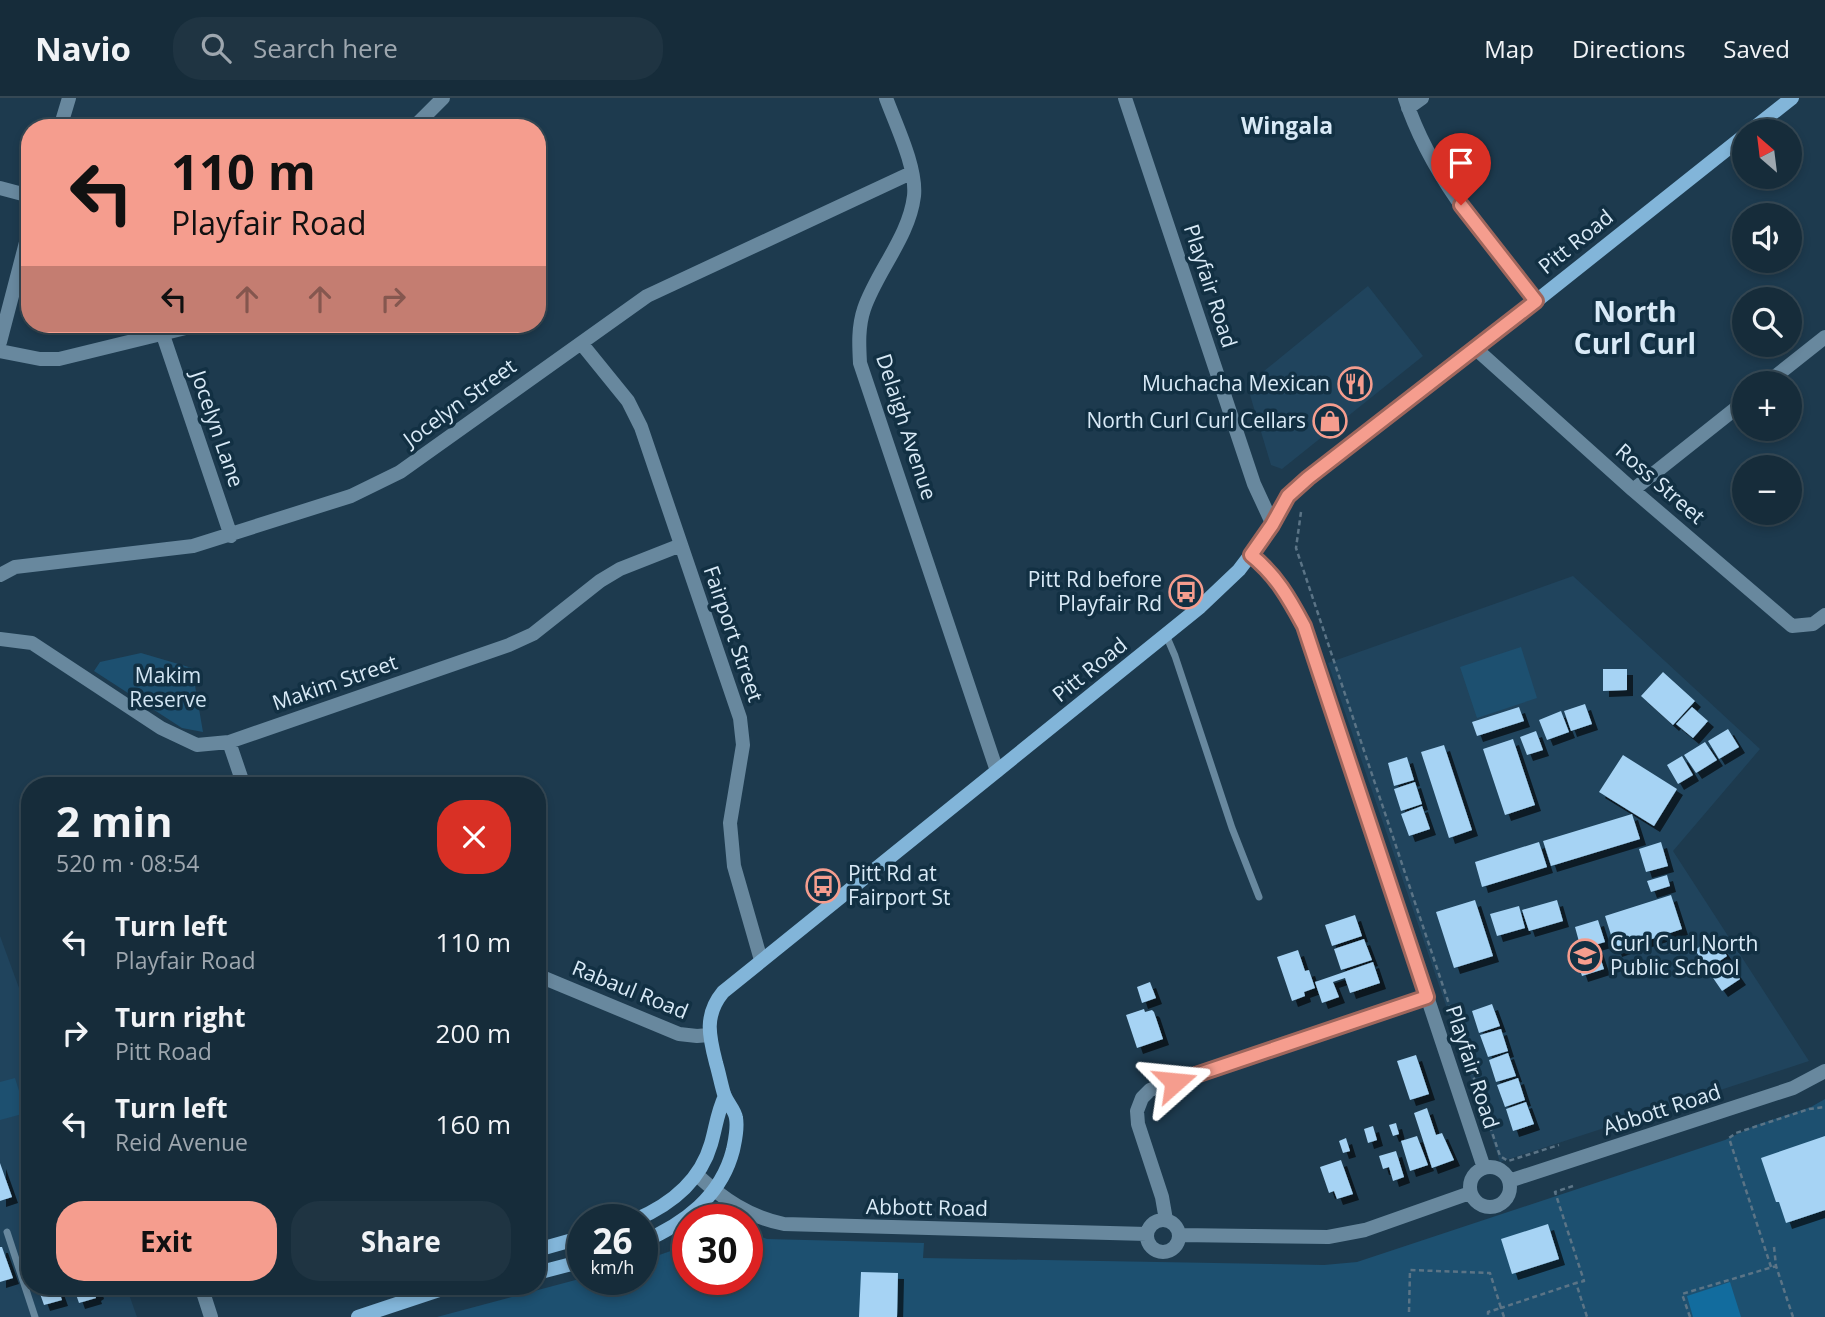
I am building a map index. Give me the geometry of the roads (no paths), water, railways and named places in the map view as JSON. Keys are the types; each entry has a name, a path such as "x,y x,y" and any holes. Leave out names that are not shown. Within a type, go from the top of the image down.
{"main road":[{"path":"1765,119 1792,98"},
{"name":"Pitt Road","path":"714,1191 724,1175 736,1135 736,1115 725,1096 709,1035 709,1018 715,1001 723,992 1224,586 1251,555 1288,496 1308,478 1476,349 1732,145"},
{"path":"658,1209 677,1196 705,1163 715,1129 716,1115 725,1096"},
{"path":"658,1235 693,1214 714,1191"},
{"path":"546,1247 567,1242"},
{"path":"546,1271 567,1265"},
{"path":"358,1317 406,1295"}],"street":[{"path":"63,119 69,98"},
{"path":"422,119 443,98"},
{"name":"Delaigh Avenue","path":"886,98 911,173 914,195 908,219 864,310 859,338 860,363 997,771"},
{"name":"Playfair Road","path":"1125,98 1254,484 1272,525"},
{"path":"1422,98 1407,103 1424,147 1461,205 1536,301"},
{"name":"Jocelyn Street","path":"0,575 15,567 193,546 351,496 400,472 647,296 911,173"},
{"path":"0,188 21,194"},
{"path":"0,341 21,261"},
{"path":"0,351 40,359 59,359 170,333"},
{"name":"Jocelyn Lane","path":"163,335 231,536"},
{"path":"1782,371 1825,337"},
{"name":"Fairport Street","path":"581,343 628,401 641,427 740,718 743,745 730,823 734,866 761,960"},
{"name":"Ross Street","path":"1476,349 1633,490 1792,626 1813,624 1825,615"},
{"path":"1633,490 1732,411"},
{"name":"Makim Street","path":"0,639 32,643 161,729 197,745 229,742 509,645 533,634 600,581 620,569 681,545"},
{"name":"Playfair Road","path":"1251,555 1269,571 1284,590 1304,626 1484,1168"},
{"path":"229,742 241,777"},
{"name":"Rabaul Road","path":"546,979 678,1034 709,1035"},
{"path":"1166,1220 1162,1197 1138,1124 1137,1111 1142,1098 1150,1090 1427,997"},
{"name":"Abbott Road","path":"1509,1181 1793,1088 1825,1071"},
{"path":"1484,1168 1502,1171 1509,1181 1510,1188 1506,1199 1496,1207 1478,1204 1471,1194 1471,1181 1478,1171 1484,1168"},
{"name":"Abbott Road","path":"696,1175 714,1191 745,1211 785,1224 1147,1234 1153,1248 1163,1252 1176,1245 1179,1235 1328,1237 1364,1230 1471,1194"},
{"path":"1147,1234 1151,1225 1166,1220 1175,1225 1179,1235"},
{"path":"204,1295 211,1317"}],"lane":[{"path":"1166,635 1232,828 1259,897"},
{"path":"7,1232 21,1274"},
{"path":"28,1295 35,1317"}],"place":[{"name":"Muchacha Mexican","path":"1355,384"},
{"name":"North Curl Curl Cellars","path":"1330,421"},
{"name":"Pitt Rd before Playfair Rd","path":"1186,592"},
{"name":"Pitt Rd at Fairport St","path":"823,886"},
{"name":"Curl Curl North Public School","path":"1585,956"}],"district":[{"name":"Wingala","path":"1287,126"},
{"name":"North Curl Curl","path":"1635,328"}],"park label":[{"name":"Makim Reserve","path":"168,688"}]}
